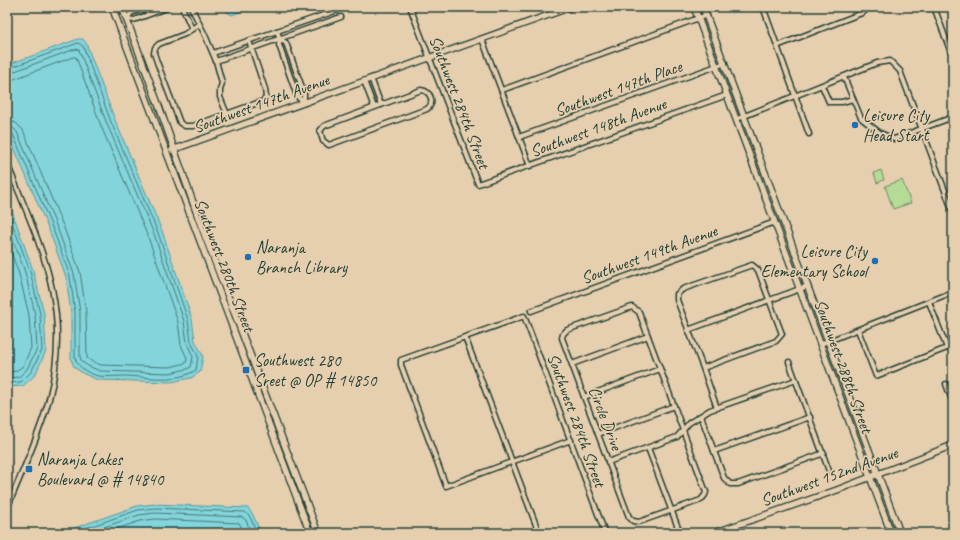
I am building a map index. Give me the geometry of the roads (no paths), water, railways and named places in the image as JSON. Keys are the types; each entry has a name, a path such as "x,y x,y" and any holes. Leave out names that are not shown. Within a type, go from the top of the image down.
{"street":[{"name":"Southwest 280th Street","path":"112,7 310,533"},
{"name":"Southwest 280th Street","path":"122,7 202,228 292,463 317,533"},
{"path":"126,19 131,13 147,7"},
{"path":"118,21 126,19 134,20 169,7"},
{"path":"182,7 192,29"},
{"path":"191,7 216,61 222,83 220,97 227,114"},
{"name":"Southwest 284th Street","path":"410,7 478,184"},
{"name":"Southwest 147th Avenue","path":"167,152 571,7"},
{"name":"Southwest 288th Street","path":"694,7 891,533"},
{"name":"Southwest 288th Street","path":"704,7 900,533"},
{"path":"777,46 862,13 870,7"},
{"path":"934,7 950,50 953,53"},
{"path":"763,8 809,134"},
{"path":"213,54 338,10"},
{"path":"502,90 707,15"},
{"path":"216,61 340,17"},
{"path":"199,24 185,34 158,44 155,48 154,54 180,123 185,126 192,126 227,114 263,101 266,98 265,89 249,41"},
{"path":"277,31 280,39 279,45 297,96 304,103"},
{"path":"280,39 286,43 304,93 304,103"},
{"path":"482,39 530,166"},
{"path":"736,119 877,63 890,60 900,71 953,212"},
{"name":"Southwest 147th Place","path":"519,137 724,63"},
{"path":"844,77 861,118 880,133 894,139 953,117"},
{"path":"371,78 381,105"},
{"path":"364,81 374,107"},
{"path":"822,86 829,102 842,102 853,99"},
{"path":"421,90 425,90 429,93 432,102 431,106 427,109 329,145 323,141 320,131 324,126 374,107 421,90"},
{"name":"Southwest 148th Avenue","path":"478,184 727,95"},
{"path":"152,112 160,109"},
{"path":"7,163 41,248 48,270 55,304 57,340 54,376 46,408 7,509"},
{"name":"Southwest 149th Avenue","path":"531,311 775,222"},
{"path":"703,368 776,341 782,334 758,270 752,265 683,289 678,294 677,300 717,408"},
{"path":"688,330 808,286"},
{"path":"821,344 953,292"},
{"path":"858,330 876,376 947,348 929,302"},
{"name":"Circle Drive","path":"629,308 635,308 639,312 706,492 706,495 701,500 639,522 631,519 608,462 572,364 562,340 564,332 629,308"},
{"name":"Southwest 284th Street","path":"465,337 524,316 605,533"},
{"path":"232,324 238,321"},
{"path":"572,364 648,336"},
{"path":"539,533 512,462 500,433 465,337 401,360 401,365 412,398 446,486 512,462 571,440"},
{"path":"247,364 253,360"},
{"path":"790,362 829,471"},
{"path":"584,397 660,369"},
{"path":"608,462 677,437 689,424 710,410 796,380"},
{"path":"946,384 953,403"},
{"path":"598,434 674,406"},
{"path":"265,412 271,409"},
{"path":"701,416 724,478 735,485 824,454"},
{"path":"714,451 810,417"},
{"name":"Southwest 152nd Avenue","path":"714,533 870,477 953,444"},
{"path":"648,448 680,533"},
{"path":"285,466 292,463"}],"water":[{"path":"224,7 254,7 232,15 228,13"},
{"path":"78,39 83,39 86,43 115,120 162,231 192,319 195,341 203,356 200,372 191,378 171,382 98,380 84,374 74,367 71,359 71,313 66,277 50,233 7,131 7,65"},
{"path":"7,197 33,270 44,313 46,351 35,375 23,386 7,387"},
{"path":"155,504 248,508 253,515 261,533 60,533 137,506"}],"place":[{"name":"Leisure City Head Start","path":"855,125"},
{"name":"Naranja Branch Library","path":"248,257"},
{"name":"Leisure City Elementary School","path":"875,261"},
{"name":"Southwest 280 Sreet @ OP # 14850","path":"246,370"},
{"name":"Naranja Lakes Boulevard @ # 14840","path":"29,469"}]}
